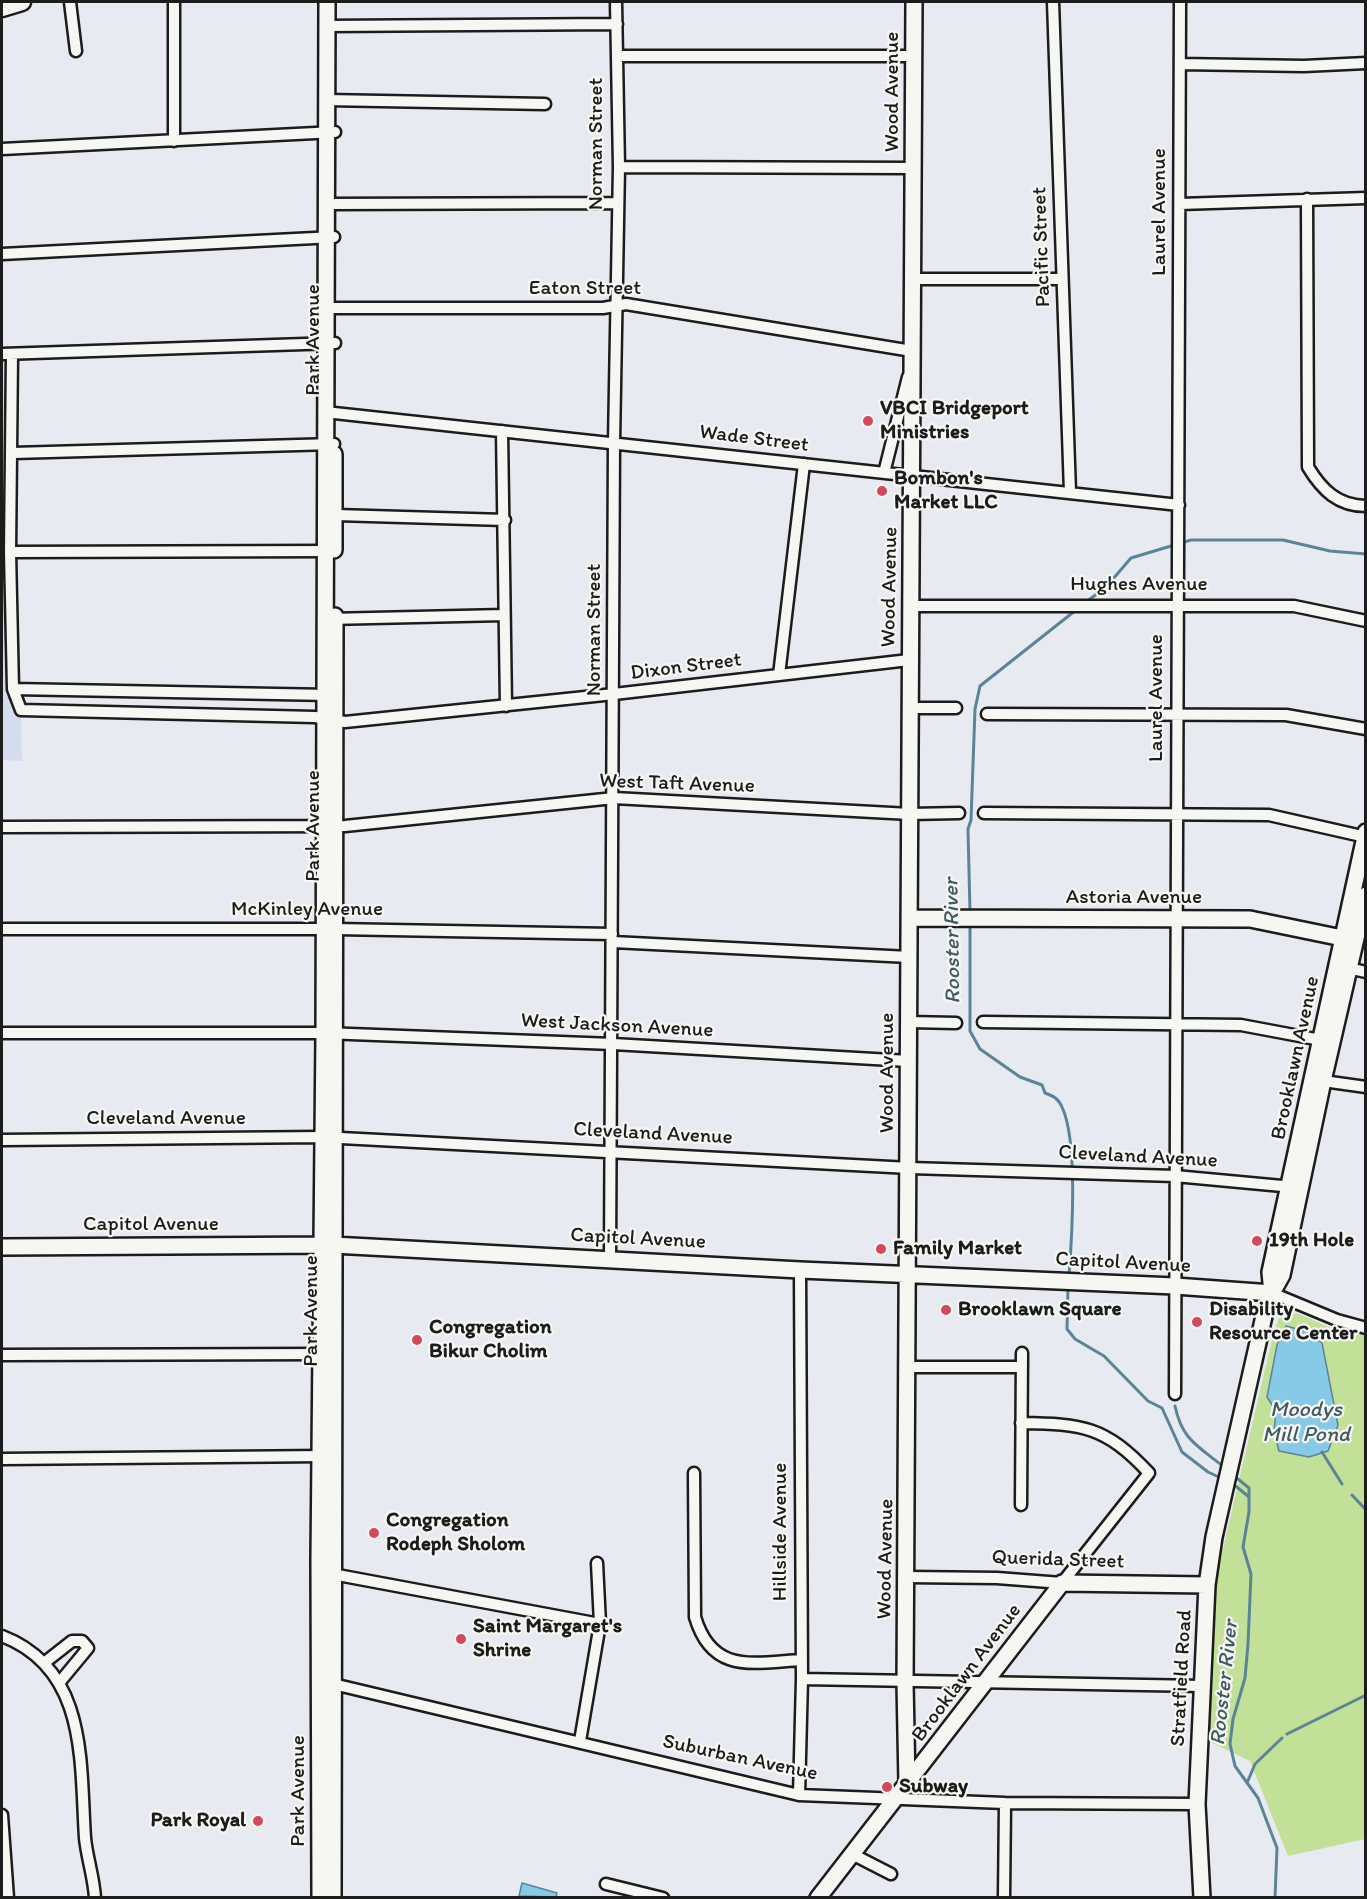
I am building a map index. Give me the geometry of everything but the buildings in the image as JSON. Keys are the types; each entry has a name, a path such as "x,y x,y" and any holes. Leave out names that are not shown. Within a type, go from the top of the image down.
{"main road":[{"path":"2,8 21,2"},
{"name":"Park Avenue","path":"327,2 331,26 326,1354 327,1868 333,1898"},
{"name":"Park Avenue","path":"331,26 336,2"},
{"name":"Wood Avenue","path":"908,1784 905,1683 909,1367 911,708 909,660 914,2"},
{"name":"Park Avenue","path":"330,444 336,515 330,551"},
{"name":"Brooklawn Avenue","path":"1232,1463 1264,1316 1272,1293 1282,1275 1295,1188 1344,967 1365,839"},
{"name":"Brooklawn Avenue","path":"1349,939 1365,895"},
{"name":"Astoria Avenue","path":"910,918 1250,919 1349,939"},
{"name":"Capitol Avenue","path":"2,1247 327,1244 800,1270 1080,1281 1272,1293"},
{"name":"Stratfield Road","path":"1202,1898 1197,1804 1207,1585 1224,1491 1232,1463"},
{"name":"Brooklawn Avenue","path":"818,1898 1062,1583"},
{"name":"Querida Street","path":"1062,1583 1207,1585"},
{"name":"Park Avenue","path":"320,1898 327,1868"}],"street":[{"path":"70,2 76,51"},
{"path":"174,2 174,141"},
{"name":"Norman Street","path":"610,1258 613,1151 614,442 619,167 616,2"},
{"name":"Pacific Street","path":"1053,2 1070,492"},
{"name":"Laurel Avenue","path":"1175,1394 1178,920 1175,815 1178,715 1176,605 1179,505 1180,2"},
{"path":"331,26 617,24"},
{"path":"617,56 914,56"},
{"path":"1180,64 1304,66 1365,63"},
{"path":"331,100 545,104"},
{"path":"2,149 330,132"},
{"path":"619,167 913,168"},
{"path":"1180,204 1365,198"},
{"path":"1307,199 1308,468 1328,494 1342,502 1365,506"},
{"path":"330,204 618,203"},
{"path":"2,254 330,237"},
{"path":"912,279 1062,279"},
{"name":"Eaton Street","path":"331,308 603,308 626,304 912,357"},
{"path":"330,343 7,354 13,453 10,552 13,689 330,695"},
{"name":"Wood Avenue","path":"884,473 912,357"},
{"name":"Wade Street","path":"330,412 1179,505"},
{"path":"502,431 506,706"},
{"path":"13,453 330,444"},
{"path":"780,675 804,464"},
{"path":"336,515 505,520"},
{"path":"10,552 330,551"},
{"name":"Hughes Avenue","path":"911,606 1049,604 1294,606 1365,621"},
{"path":"330,619 504,615"},
{"name":"Dixon Street","path":"13,689 21,710 330,720 506,706 909,660"},
{"path":"911,708 956,708"},
{"path":"987,714 1286,714 1365,729"},
{"name":"West Taft Avenue","path":"2,827 329,826 614,798 910,814 960,813"},
{"path":"984,813 1269,815 1365,839"},
{"name":"McKinley Avenue","path":"2,929 329,929 612,938 909,957"},
{"path":"1344,967 1365,972"},
{"path":"909,1022 956,1023"},
{"path":"983,1022 1241,1025 1327,1041"},
{"name":"West Jackson Avenue","path":"2,1034 329,1034 613,1044 909,1061"},
{"path":"1318,1080 1365,1087"},
{"name":"Cleveland Avenue","path":"2,1140 328,1138 910,1168 1175,1176 1295,1188"},
{"name":"Hillside Avenue","path":"799,1795 802,1679 800,1270"},
{"path":"1272,1293 1336,1320 1365,1328"},
{"path":"1021,1505 1022,1353"},
{"path":"2,1355 326,1354"},
{"path":"909,1367 1021,1367"},
{"name":"Brooklawn Avenue","path":"1021,1423 1072,1424 1108,1437 1149,1473 1062,1583"},
{"path":"2,1459 327,1456"},
{"path":"694,1473 695,1617 701,1635 714,1652 732,1660 756,1663 801,1660"},
{"path":"580,1741 600,1624 597,1563"},
{"path":"327,1573 600,1624"},
{"name":"Querida Street","path":"907,1577 997,1578 1062,1583"},
{"path":"2,1636 35,1655 44,1663 59,1683 77,1724 86,1851 95,1898"},
{"path":"44,1663 72,1641 82,1641 88,1648 59,1683"},
{"path":"802,1679 905,1683 1203,1686"},
{"name":"Suburban Avenue","path":"327,1683 580,1741 799,1795 1005,1803 1197,1804"},
{"path":"1004,1898 1005,1803"},
{"path":"2,1815 2,1845 8,1898"},
{"path":"852,1854 891,1874"},
{"path":"606,1884 663,1898"}],"shaded area":[{"path":"2,360 7,366 7,552 11,703 15,712 21,715 22,761 2,760"}],"green space":[{"path":"1297,1313 1331,1328 1365,1336 1365,1839 1288,1856 1250,1761 1206,1740 1214,1587 1274,1331 1280,1316"}],"water":[{"name":"Moodys Mill Pond","path":"1286,1326 1305,1331 1322,1343 1338,1425 1328,1451 1309,1457 1279,1451 1274,1432 1276,1411 1267,1397 1277,1345"},
{"path":"522,1883 557,1893 556,1897 519,1896"}],"waterway":[{"name":"Rooster River","path":"1086,602 1106,587 1131,558 1191,540 1283,540 1330,551 1366,554"},
{"name":"Rooster River","path":"970,912 968,829 971,820 975,709 980,686 1076,610"},
{"name":"Rooster River","path":"970,922 970,1031 980,1049 1020,1077 1042,1085 1045,1093 1059,1101 1067,1122 1073,1189 1069,1276"},
{"name":"Rooster River","path":"1068,1286 1067,1329 1075,1339 1104,1356 1148,1401 1162,1408 1182,1452 1208,1472 1223,1479"},
{"name":"Rooster River","path":"1175,1406 1178,1418 1187,1435 1224,1467"},
{"path":"1322,1452 1342,1484"},
{"name":"Rooster River","path":"1233,1475 1249,1488 1249,1512 1243,1547 1251,1574 1245,1678 1233,1719 1230,1744 1235,1766 1258,1798 1277,1848 1275,1898"},
{"name":"Rooster River","path":"1232,1483 1249,1497"},
{"path":"1352,1495 1366,1510"},
{"path":"1287,1734 1366,1695"},
{"path":"1247,1783 1255,1764 1282,1738"}],"place":[{"name":"VBCI Bridgeport Ministries","path":"868,421"},
{"name":"Bombon's Market LLC","path":"882,491"},
{"name":"19th Hole","path":"1257,1241"},
{"name":"Family Market","path":"881,1249"},
{"name":"Brooklawn Square","path":"946,1310"},
{"name":"Disability Resource Center","path":"1197,1322"},
{"name":"Congregation Bikur Cholim","path":"417,1340"},
{"name":"Congregation Rodeph Sholom","path":"374,1533"},
{"name":"Saint Margaret's Shrine","path":"461,1639"},
{"name":"Subway","path":"887,1787"},
{"name":"Park Royal","path":"258,1821"}]}
